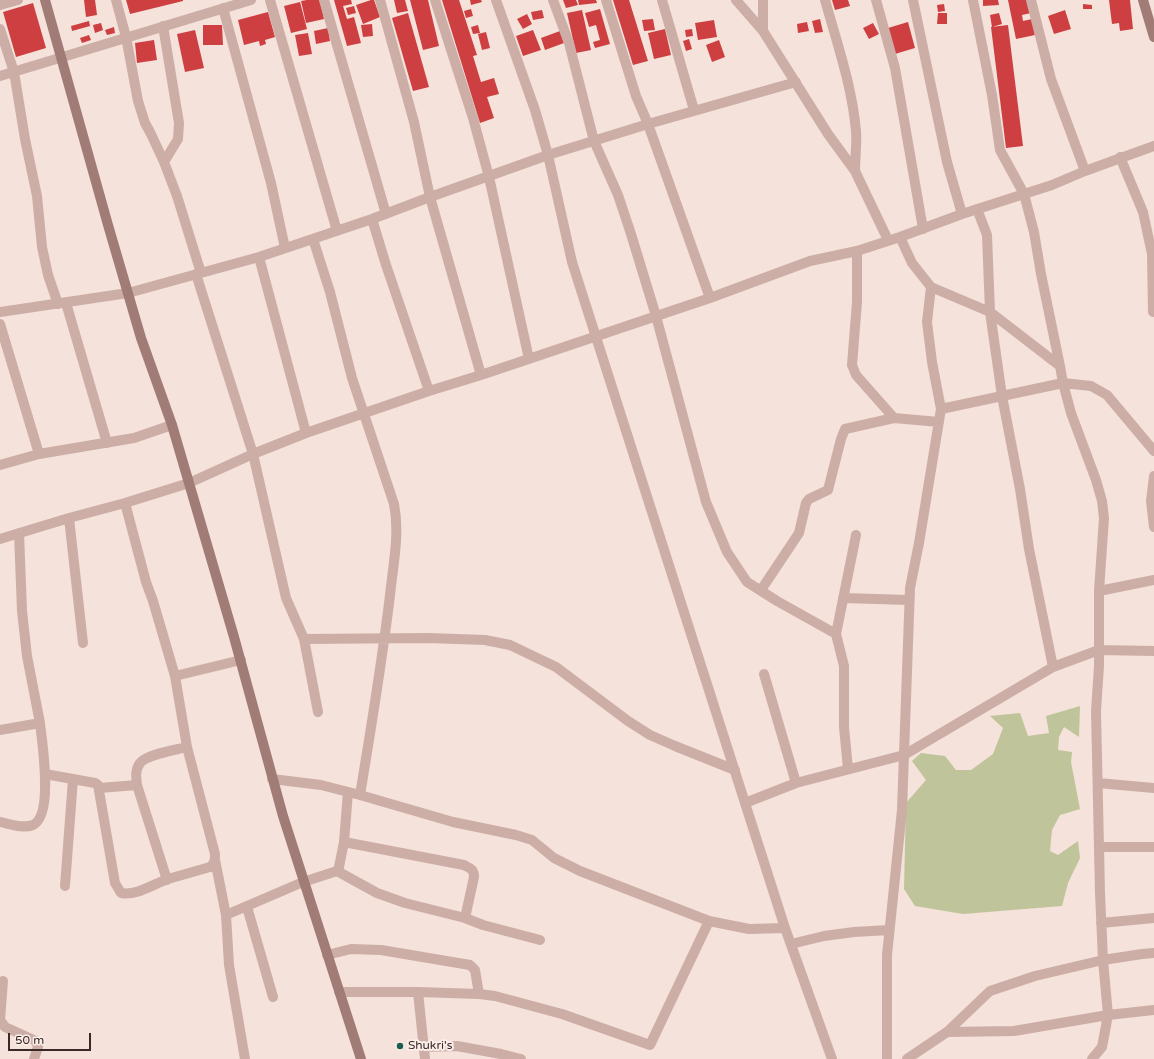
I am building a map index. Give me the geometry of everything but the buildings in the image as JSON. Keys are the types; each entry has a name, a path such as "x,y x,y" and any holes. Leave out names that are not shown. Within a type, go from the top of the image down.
{"street":[{"path":"0,5 18,0"},
{"path":"45,0 141,338 172,425 241,660 272,779 361,1059"},
{"path":"116,0 126,37 138,101 145,123 164,162 177,196 253,454 286,598 304,639 318,712"},
{"path":"0,76 250,0"},
{"path":"270,0 337,231"},
{"path":"324,0 386,214"},
{"path":"380,0 414,122 430,197 481,375"},
{"path":"435,0 489,177 529,359"},
{"path":"496,0 535,110 548,155 572,262 785,928 832,1059"},
{"path":"553,0 569,43 594,140 618,195 656,316 706,502 727,552 747,582 777,601 836,634"},
{"path":"606,0 636,96 648,124 710,298"},
{"path":"662,0 694,110"},
{"path":"736,0 764,31 828,134 855,171 888,240"},
{"path":"763,0 764,31"},
{"path":"825,0 848,80 854,111 856,133 855,171"},
{"path":"876,0 895,68 923,229"},
{"path":"913,0 947,162 962,214"},
{"path":"973,0 992,95 1000,150 1024,194 1034,232 1063,382 1071,413 1096,480 1102,501 1104,518 1099,591 1099,650 1096,711 1101,923 1108,1015 1102,1048 1092,1059"},
{"path":"1031,0 1051,79 1085,171"},
{"path":"1143,0 1154,37"},
{"path":"223,8 269,176 285,248"},
{"path":"163,26 179,123 178,139 164,162"},
{"path":"0,28 14,72 25,139 37,196 42,247 48,275 62,303 107,443"},
{"path":"0,312 128,292 259,257 372,219 548,155 594,140 694,110 796,82"},
{"path":"0,539 189,483 253,454 306,433 710,298 810,261 857,251 900,237 962,214 1052,185 1120,157 1154,146"},
{"path":"1120,157 1143,212 1152,254 1153,312"},
{"path":"977,209 987,235 990,312 1002,396 1020,489 1029,549 1053,667"},
{"path":"372,219 429,391"},
{"path":"900,237 912,263 930,287 990,312 1060,366"},
{"path":"314,239 330,292 352,378 365,413 396,517 396,538 385,639 360,795"},
{"path":"857,251 857,302 852,365 856,375 894,418"},
{"path":"259,257 306,433"},
{"path":"887,1059 887,956 902,810 909,600 940,409 927,322 930,287"},
{"path":"0,324 39,454"},
{"path":"940,409 1063,382 1091,386 1107,395 1154,451"},
{"path":"761,590 799,533 806,503 809,499 828,490 845,429 894,418 938,422"},
{"path":"0,465 39,454 134,438 172,425"},
{"path":"1154,476 1151,501 1154,527"},
{"path":"125,503 146,582 175,676 187,747 215,854 226,916 229,965 245,1059"},
{"path":"69,518 83,643"},
{"path":"0,822 25,827 33,825 39,821 44,805 45,774 40,723 27,656 22,611 19,533"},
{"path":"848,769 844,727 844,666 836,634 856,535"},
{"path":"1099,591 1154,580"},
{"path":"843,598 909,600"},
{"path":"304,639 428,638 485,640 510,645 556,667 628,721 650,735 735,770"},
{"path":"745,803 796,783 904,755 1053,667 1099,650 1154,651"},
{"path":"175,676 241,660"},
{"path":"764,674 796,783"},
{"path":"0,730 40,723"},
{"path":"167,880 137,785 136,774 140,762 146,758 187,747"},
{"path":"45,774 95,783 98,785 115,883 121,893 130,893 210,867 214,864 215,860"},
{"path":"272,779 321,785 453,822 516,835 532,840 554,858 580,871 709,921 748,929 785,928"},
{"path":"64,886 73,780"},
{"path":"1098,783 1154,788"},
{"path":"99,788 137,785"},
{"path":"226,916 304,882 337,871 339,868 344,842 348,792"},
{"path":"344,842 464,865 470,868 474,872 474,877 465,918"},
{"path":"1099,847 1154,847"},
{"path":"337,871 377,893 405,903 465,918 483,925 540,940"},
{"path":"247,906 273,997"},
{"path":"1101,923 1154,918"},
{"path":"339,992 418,992 495,996 562,1014 650,1045 709,921"},
{"path":"791,944 824,936 854,932 889,930"},
{"path":"327,955 351,949 381,950 470,965 475,970 479,994"},
{"path":"907,1059 947,1032 990,991 1035,976 1103,960 1154,953"},
{"path":"3,981 0,1020 5,1027 36,1040 38,1048 34,1059"},
{"path":"418,992 425,1059"},
{"path":"947,1032 1014,1031 1108,1015 1153,1011"},
{"path":"424,1047 457,1046 521,1059"}],"green space":[{"path":"1080,706 1079,737 1064,727 1059,737 1058,750 1072,752 1071,762 1080,809 1060,815 1052,830 1050,851 1058,855 1078,841 1080,858 1068,883 1062,906 963,914 915,906 904,889 906,803 926,780 912,761 921,753 945,756 956,770 971,770 993,754 1003,728 990,716 1020,713 1028,736 1049,733 1046,716"}],"place":[{"name":"Shukri's","path":"400,1046"}]}
